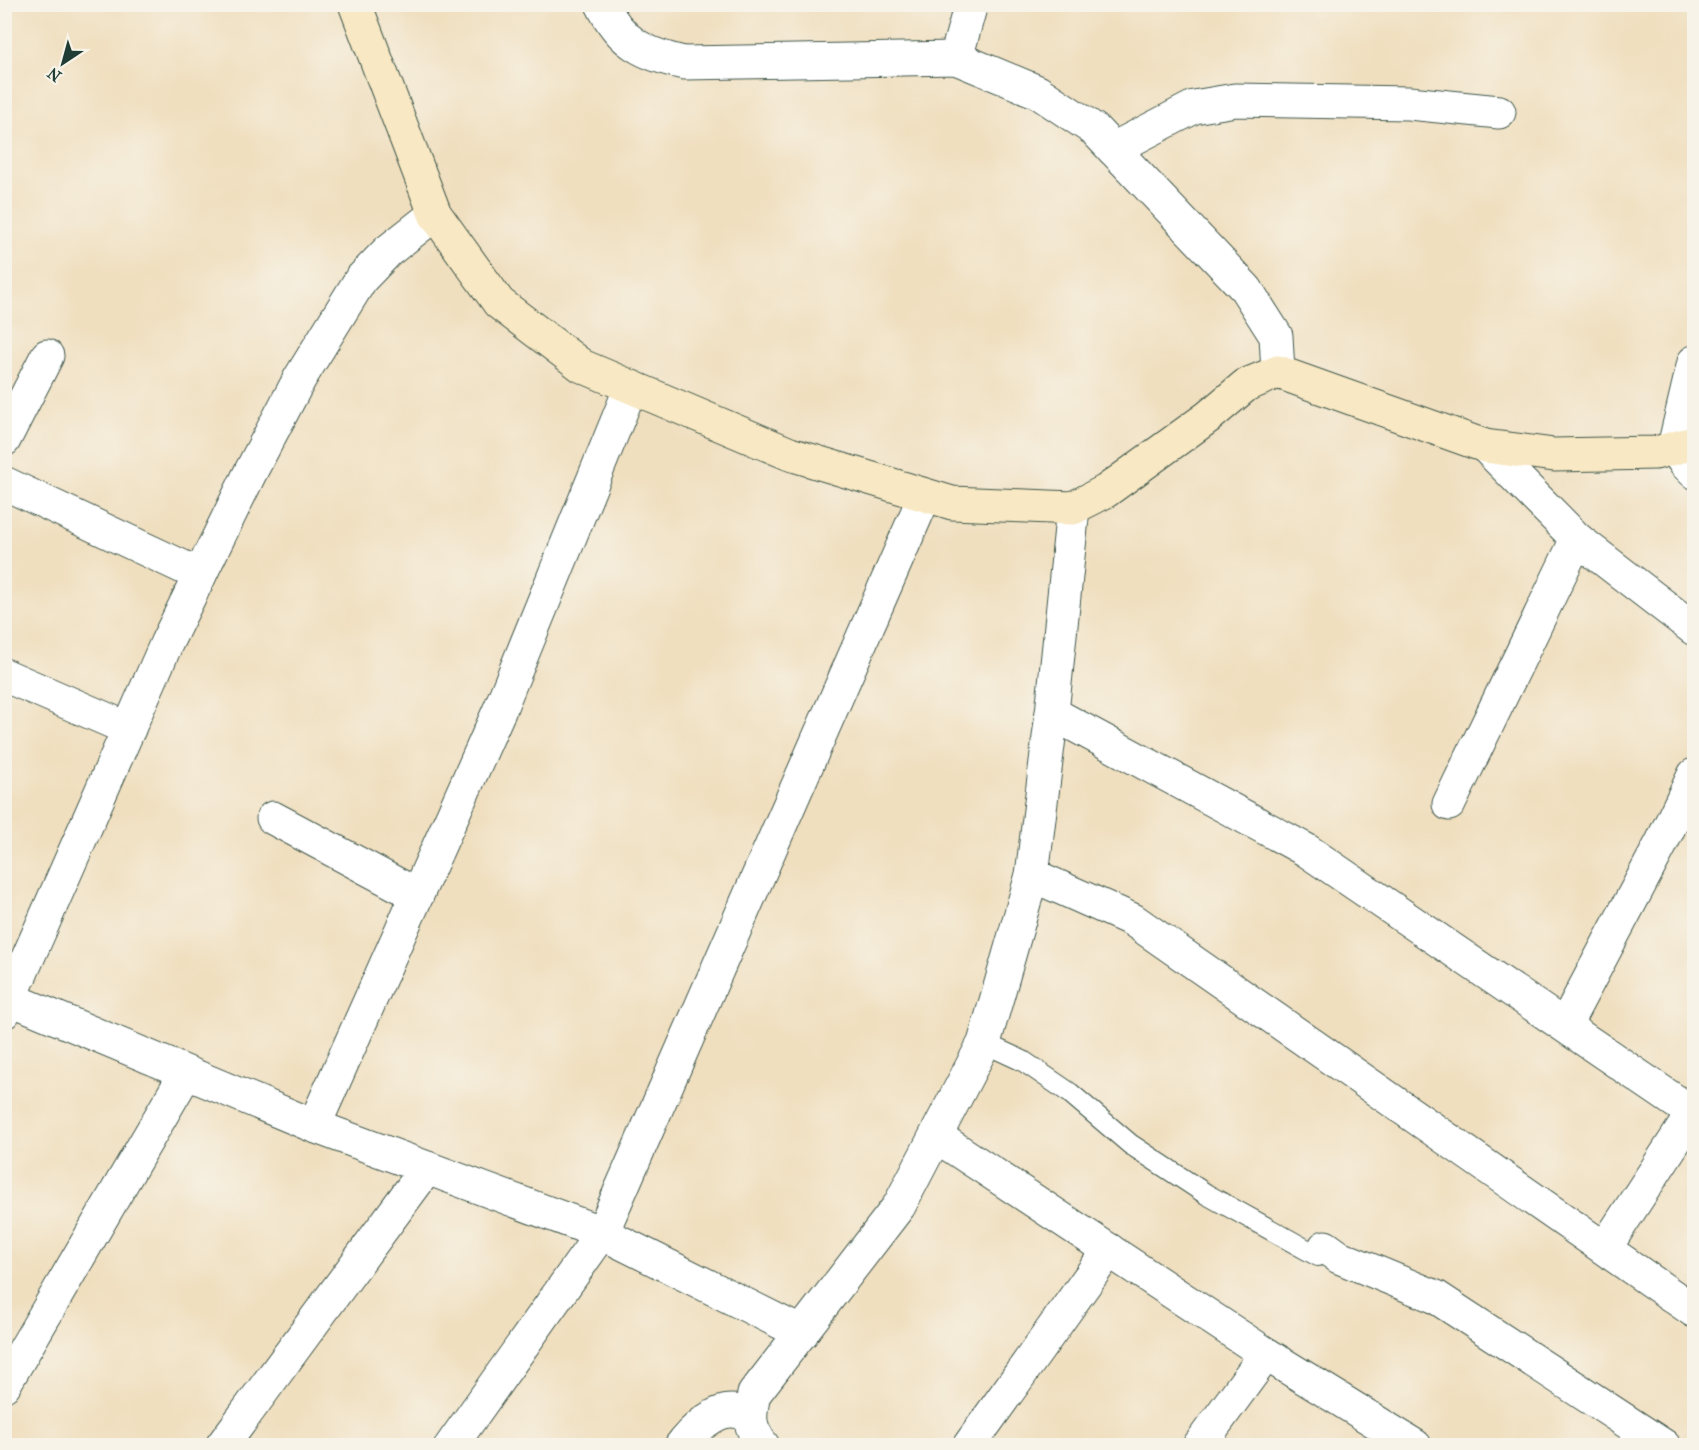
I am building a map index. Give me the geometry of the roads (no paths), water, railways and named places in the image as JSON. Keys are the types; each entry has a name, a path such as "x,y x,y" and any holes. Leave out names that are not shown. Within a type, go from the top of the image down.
{"main road":[{"path":"355,4 435,214 499,303 582,366 790,454 952,503 1073,508 1106,491 1208,417 1246,385 1278,372 1485,446 1554,455 1688,454"}],"street":[{"path":"602,4 627,40 654,56 684,63 956,58 1038,92 1095,130 1246,289 1276,336 1278,372"},
{"path":"956,58 971,4"},
{"path":"1113,149 1194,107 1235,100 1410,104 1499,112"},
{"path":"435,214 388,251 361,279 300,378 250,473 167,642 7,1002 314,1126 602,1233 802,1333"},
{"path":"4,440 47,356"},
{"path":"1688,454 1695,362"},
{"path":"314,1126 500,709 631,387"},
{"path":"1485,446 1577,539 1695,629"},
{"path":"4,483 200,574"},
{"path":"451,1446 602,1233 925,495"},
{"path":"763,1446 752,1431 750,1413 754,1394 899,1206 984,1043 1032,875 1052,713 1073,508"},
{"path":"1449,804 1577,539"},
{"path":"4,675 129,729"},
{"path":"1052,713 1306,850 1694,1113 1605,1248"},
{"path":"1565,1025 1695,775"},
{"path":"273,818 417,896"},
{"path":"1032,875 1133,920 1695,1311"},
{"path":"4,1385 186,1073"},
{"path":"936,1136 1266,1354 1415,1446"},
{"path":"222,1446 427,1168"},
{"path":"969,1446 1109,1250"},
{"path":"1322,1252 1436,1298 1664,1446"},
{"path":"1199,1446 1266,1354"},
{"path":"681,1446 687,1437 706,1420 729,1411 750,1413"}],"lane":[{"path":"984,1043 1023,1061 1070,1093 1130,1144 1206,1194 1322,1252"}]}
